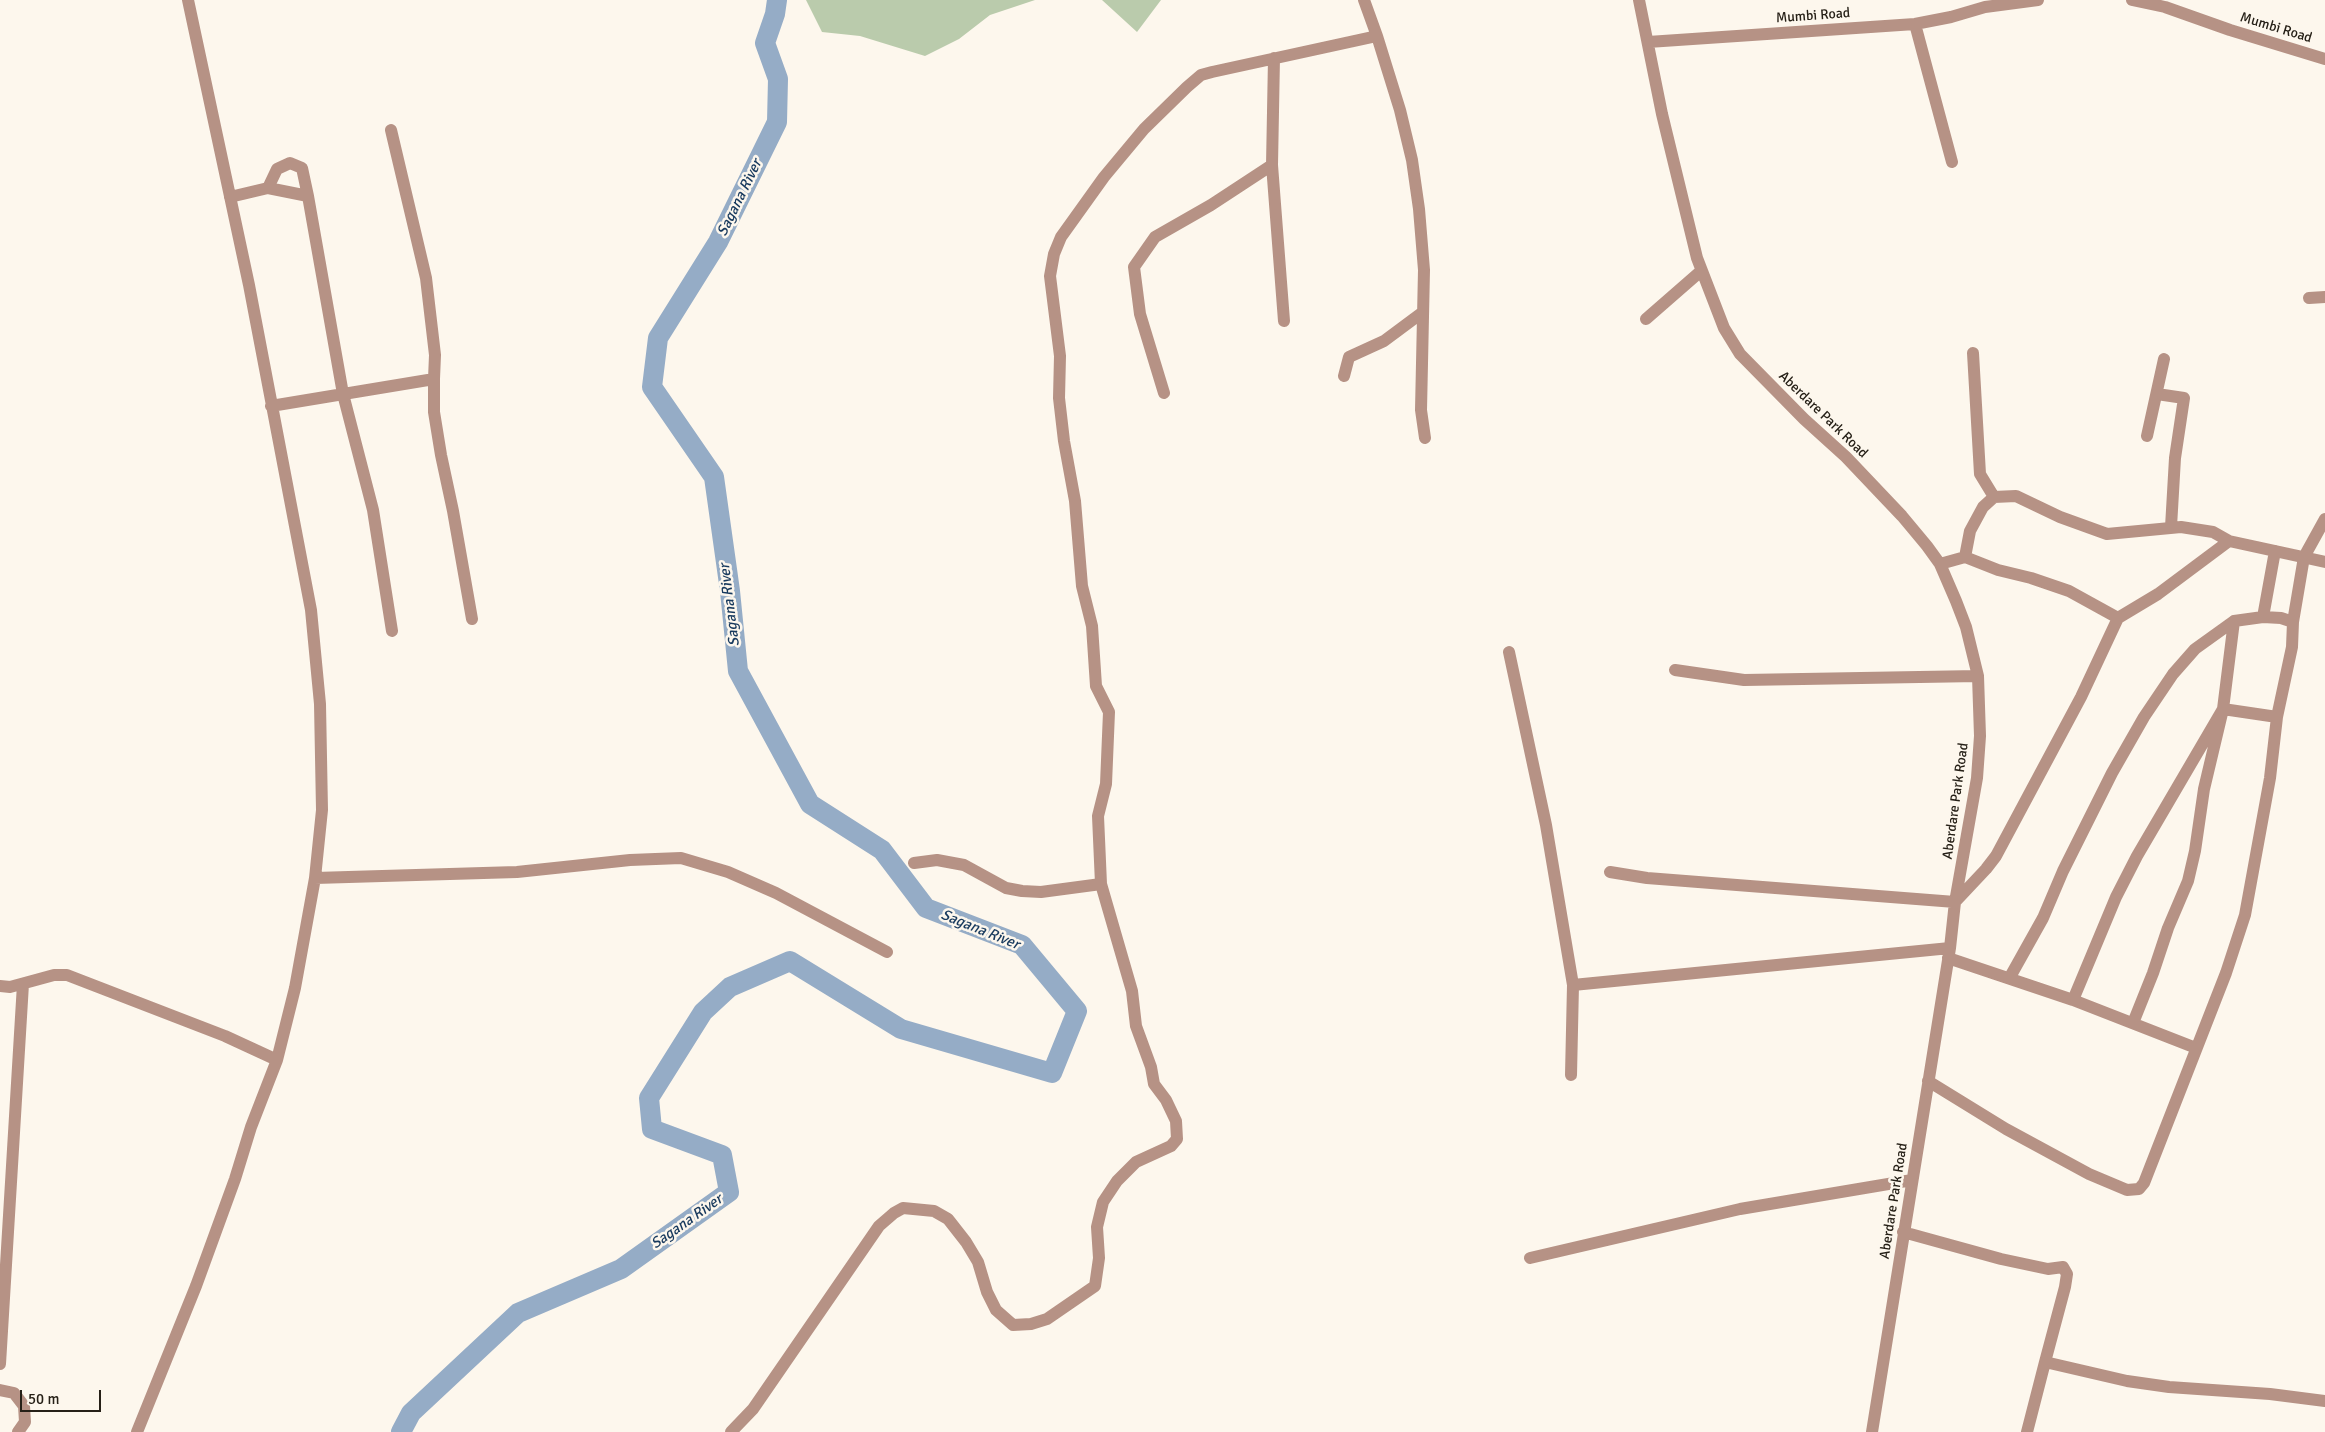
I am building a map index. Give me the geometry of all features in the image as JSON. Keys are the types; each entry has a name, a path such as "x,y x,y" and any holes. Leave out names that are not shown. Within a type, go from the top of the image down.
{"street":[{"path":"137,1432 196,1286 277,1060 295,988 315,878 322,810 320,704 316,653 301,552 271,406 249,285 188,0"},
{"path":"1364,0 1400,110 1412,160 1419,209 1424,270 1421,410 1425,438"},
{"name":"Aberdare Park Road","path":"1639,0 1684,206 1701,271 1724,328 1740,354 1883,496 1927,546 1940,564 1966,627 1978,676 1980,736 1977,778 1955,902 1949,953 1872,1432"},
{"name":"Mumbi Road","path":"1648,42 1915,24 1951,17 1986,4 2038,0"},
{"name":"Mumbi Road","path":"2132,0 2165,7 2230,30 2325,59"},
{"path":"1915,24 1952,162"},
{"path":"731,1432 753,1409 879,1226 903,1208 934,1211 948,1219 978,1262 987,1292 996,1310 1013,1325 1031,1324 1047,1319 1095,1286 1099,1258 1097,1227 1103,1202 1117,1181 1136,1162 1171,1146 1177,1139 1176,1121 1166,1100 1154,1084 1151,1067 1136,1026 1132,991 1101,884 1098,816 1106,784 1109,712 1096,686 1092,626 1082,586 1075,501 1064,442 1059,398 1060,356 1057,318 1050,276 1054,254 1062,237 1104,177 1144,129 1201,75 1377,36"},
{"path":"1274,58 1272,165 1284,321"},
{"path":"391,130 426,278 433,328 434,412 472,619"},
{"path":"268,188 277,169 290,163 302,168 343,394 372,510 392,631"},
{"path":"1164,393 1140,314 1134,267 1155,237 1211,205 1272,165"},
{"path":"230,197 268,188 308,196"},
{"path":"1646,319 1701,271"},
{"path":"2309,298 2325,297"},
{"path":"1344,376 1349,357 1384,341 1423,312"},
{"path":"1973,353 1980,474 1994,496"},
{"path":"2147,436 2164,359"},
{"path":"271,406 434,379"},
{"path":"2157,394 2184,398 2175,458 2171,527"},
{"path":"1965,557 1970,530 1983,507 1994,496 2016,496 2060,517 2106,534 2171,527 2213,532 2229,541 2325,562"},
{"path":"1928,1081 2006,1129 2089,1174 2133,1191 2139,1189 2144,1183 2226,973 2245,915 2270,778 2278,717 2292,647 2293,622 2304,557 2325,519"},
{"path":"1610,872 1647,878 1955,902 1996,856 2081,696 2118,618 2158,594 2229,541"},
{"path":"2263,617 2275,551"},
{"path":"1940,564 1965,557 1998,570 2031,578 2068,591 2118,618"},
{"path":"2010,978 2043,918 2063,871 2112,773 2144,717 2173,674 2194,649 2234,621 2263,617 2281,618 2293,622"},
{"path":"2133,1023 2168,928 2188,881 2195,851 2204,789 2223,709 2234,621"},
{"path":"1510,652 1546,825 1573,985 1571,1075"},
{"path":"1675,670 1744,680 1978,676"},
{"path":"2223,709 2278,717"},
{"path":"2073,1000 2116,897 2137,856 2223,709"},
{"path":"315,878 517,872 630,860 681,858 728,872 776,893 887,952"},
{"path":"914,863 937,860 964,865 1006,888 1022,891 1041,892 1101,884"},
{"path":"1573,985 1949,953 2196,1048"},
{"path":"0,986 23,984 54,975 67,975 225,1036 277,1060"},
{"path":"0,1364 23,984"},
{"path":"1530,1258 1740,1209 1912,1180"},
{"path":"1903,1232 2001,1259 2048,1269 2063,1267 2067,1274 2065,1287 2027,1432"},
{"path":"2045,1362 2127,1381 2169,1387 2270,1394 2325,1401"},
{"path":"0,1390 14,1393 24,1406 25,1422 18,1432"}],"green space":[{"path":"806,0 1035,0 990,15 959,39 925,56 860,36 822,32"},
{"path":"1102,0 1161,0 1137,32"}],"waterway":[{"name":"Sagana River","path":"401,1432 411,1413 518,1313 621,1269 729,1192 722,1155 652,1129 649,1098 703,1012 730,987 790,961 901,1029 1052,1073 1077,1011 1022,945 926,908 882,850 810,804 738,671 730,591 714,477 652,387 658,338 718,242 777,122 778,79 765,43 775,14 777,0"}]}
